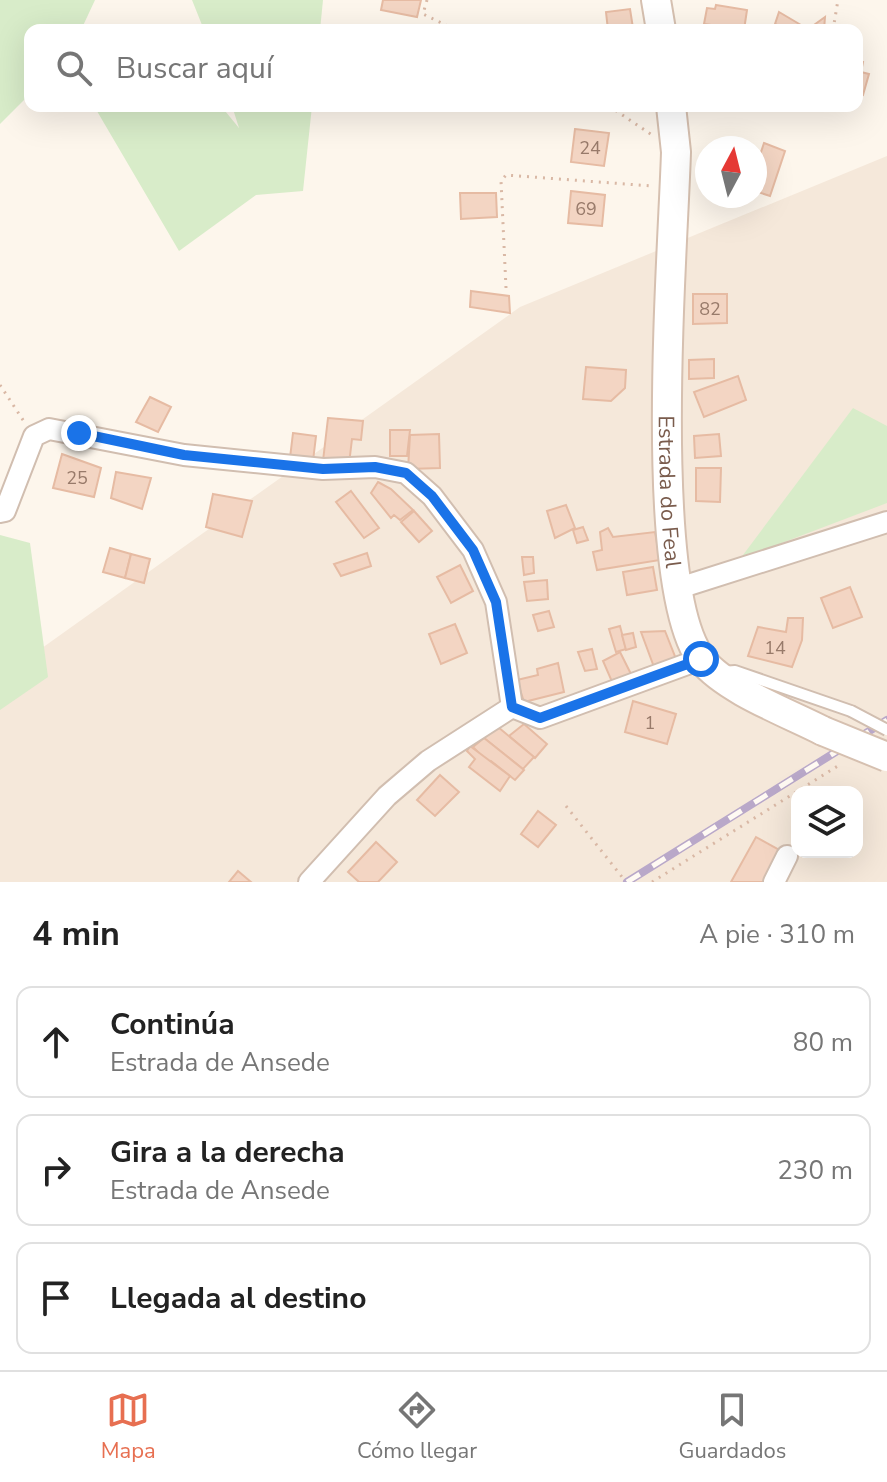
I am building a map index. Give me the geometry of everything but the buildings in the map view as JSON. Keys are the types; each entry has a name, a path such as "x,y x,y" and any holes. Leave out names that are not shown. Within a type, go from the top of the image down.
{"main road":[{"path":"656,0 660,24"},
{"name":"Estrada do Feal","path":"672,112 676,152 667,500 679,588 691,643 707,665"},
{"path":"707,665 823,731 887,757"}],"street":[{"path":"0,512 5,511 34,436 49,429 184,455 323,469 375,467 406,473 432,496 473,550 496,602 512,707"},
{"path":"679,588 887,522"},
{"path":"512,707 540,718 707,665"},
{"path":"309,882 387,796 428,761 512,707"},
{"path":"774,882 787,856"}],"lane":[{"path":"707,665 735,671 851,711 887,730"}],"path":[{"path":"427,0 423,14 444,24"},
{"path":"834,24 838,0"},
{"path":"618,112 676,152"},
{"path":"506,288 501,181 506,175 675,188"},
{"path":"0,385 34,436"},
{"path":"652,882 846,761"},
{"path":"566,806 626,882"}],"shaded area":[{"path":"887,156 887,882 0,882 0,678 520,307 767,208 767,205"}],"green space":[{"path":"0,0 95,0 84,24 24,24 24,100 0,124"},
{"path":"192,0 323,0 321,24 202,24"},
{"path":"98,112 226,112 239,128 234,112 311,112 303,191 256,195 179,251"},
{"path":"853,408 887,426 887,503 740,559"},
{"path":"0,535 30,543 48,677 0,710"}],"railway":[{"path":"627,882 887,720"}],"route":[{"path":"79,433 184,455 323,469 375,467 406,473 432,496 473,550 496,602 512,707 540,718 701,659"}]}
